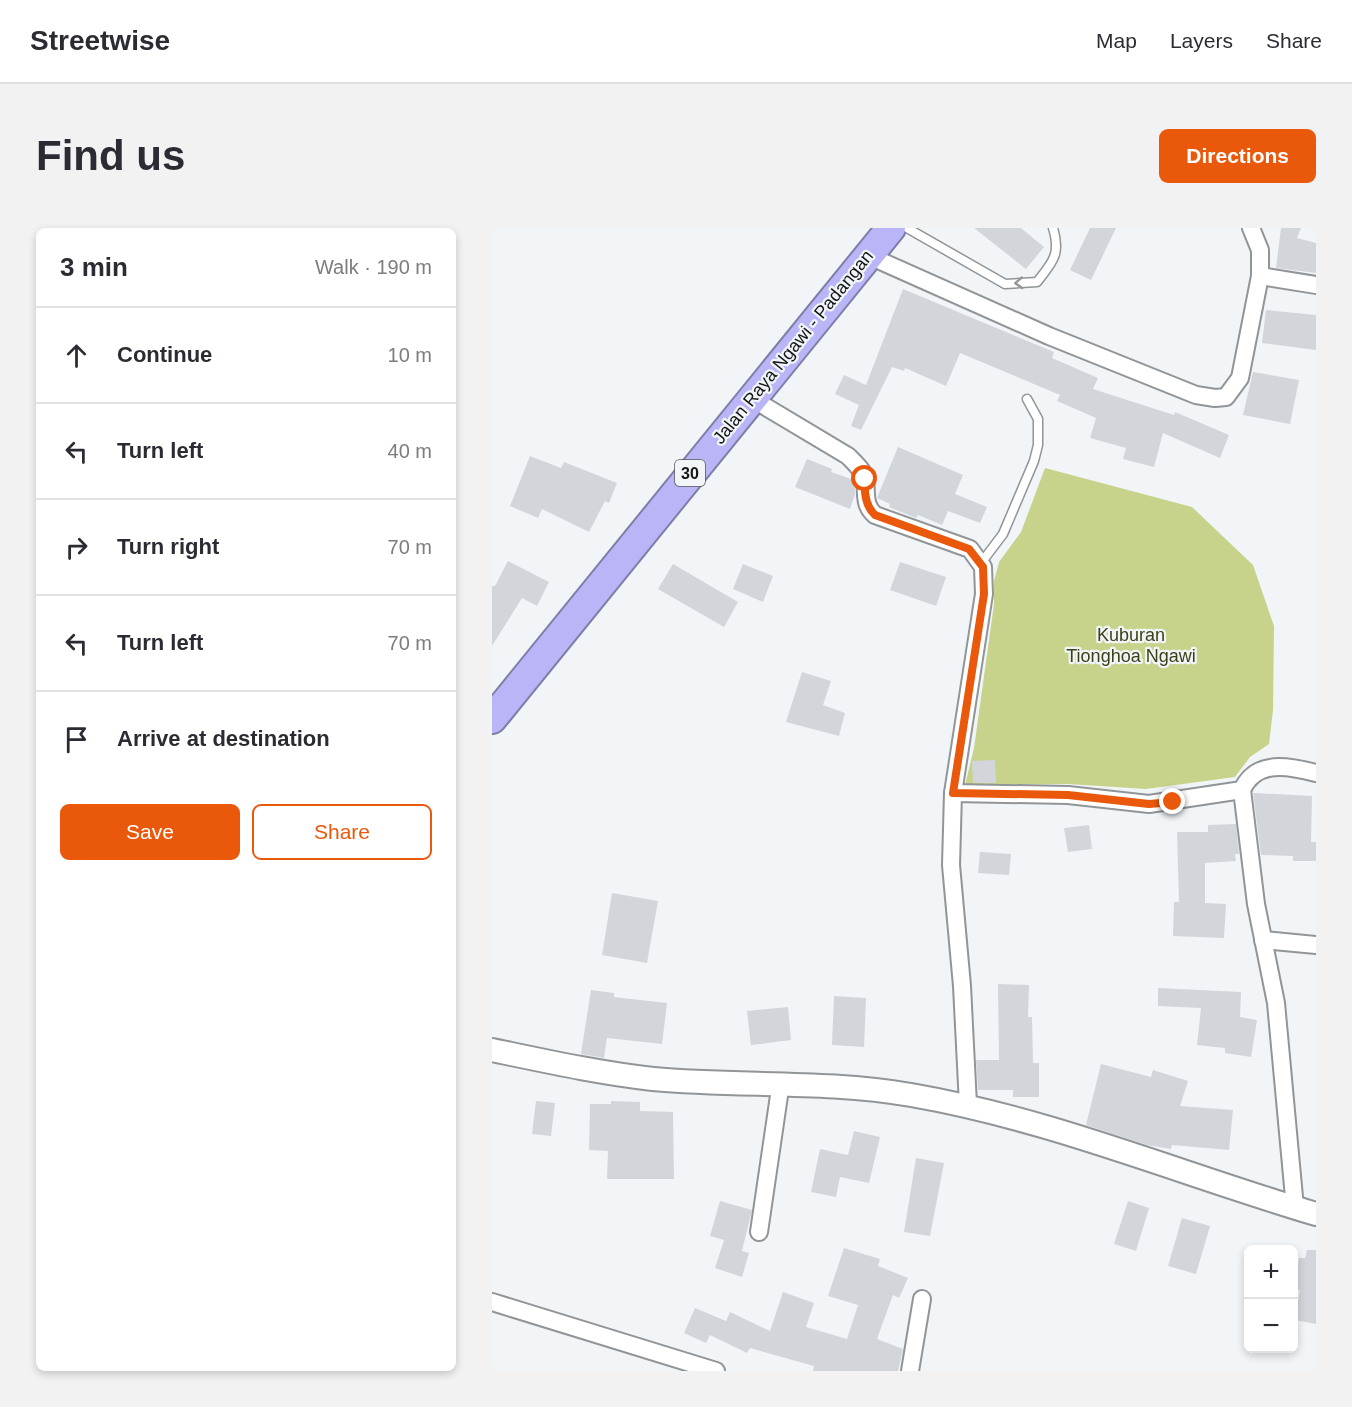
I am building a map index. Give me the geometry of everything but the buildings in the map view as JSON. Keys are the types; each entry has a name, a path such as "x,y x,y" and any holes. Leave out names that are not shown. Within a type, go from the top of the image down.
{"highway":[{"name":"Jalan Raya Ngawi - Padangan","path":"492,719 891,228"}],"street":[{"path":"867,255 1049,336 1196,395 1215,398 1226,397 1240,378 1260,276 1260,250 1251,228"},
{"path":"1260,276 1316,285"},
{"path":"752,398 848,456 860,468 865,479 866,499 870,511 875,515 969,549 981,563 984,594 953,793 951,865 962,986 968,1105"},
{"path":"492,1050 553,1063 653,1079 781,1082 908,1094 968,1105 1132,1152 1306,1211 1242,790 1247,779 1268,767 1294,767 1316,773"},
{"path":"953,793 1068,795 1149,804 1242,790"},
{"path":"1263,940 1316,945"},
{"path":"759,1232 781,1082"},
{"path":"910,1371 922,1299"},
{"path":"492,1302 716,1371"}],"lane":[{"path":"908,228 1005,284 1037,282 1052,264 1058,245 1053,228"},
{"path":"981,563 1003,534 1034,461 1038,445 1038,419 1027,399"}],"green space":[{"name":"Kuburan Tionghoa Ngawi","path":"1045,468 1192,507 1253,565 1274,626 1273,710 1269,744 1250,757 1235,777 1146,789 1068,784 965,785 974,748 994,604 994,581 999,562 1021,532"}],"route":[{"path":"865,479 866,499 870,511 875,515 969,549 983,567 984,594 953,793 1068,795 1149,804 1173,802"}]}
